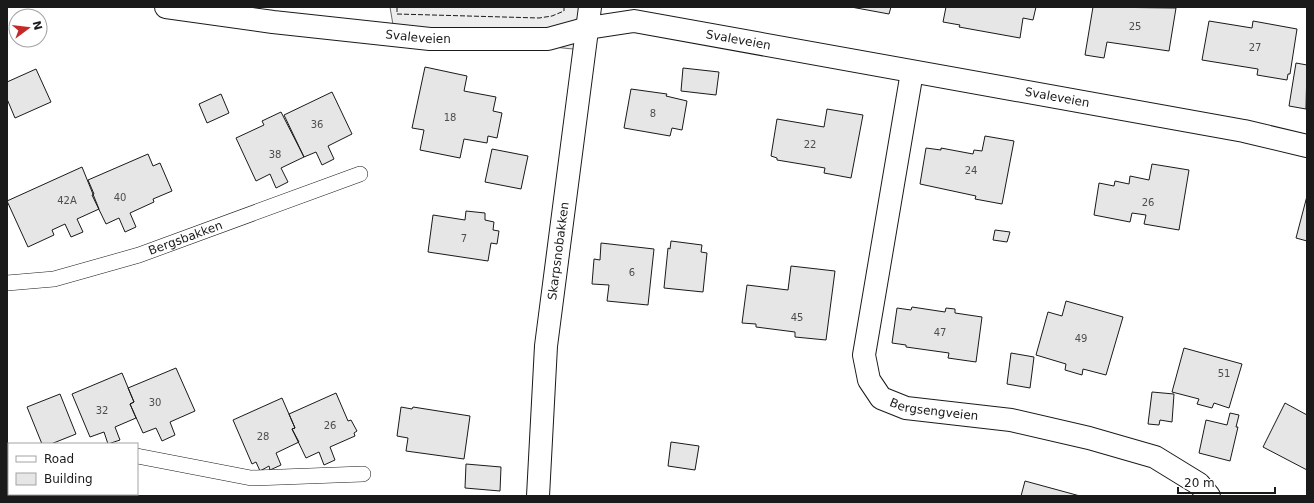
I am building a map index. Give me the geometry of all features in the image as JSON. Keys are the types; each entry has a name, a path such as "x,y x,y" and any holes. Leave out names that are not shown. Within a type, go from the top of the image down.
{"street":[{"name":"Svaleveien","path":"166,7 273,22 430,39 548,39 589,18 634,22 1244,131 1307,146"},
{"name":"Skarpsnobakken","path":"538,496 546,346 589,18"},
{"name":"Bergsengveien","path":"912,72 864,355 869,380 881,398 906,408 1011,420 1089,438 1155,457 1199,484 1209,496"}],"lane":[{"name":"Bergsbakken","path":"7,283 54,279 139,255 360,174"},
{"path":"138,456 251,478 363,474"}],"shaded area":[{"path":"390,7 593,7 583,50 394,31"}],"building":[{"path":"851,7 891,7 889,14"},
{"path":"946,7 1036,7 1033,20 1023,18 1020,38 959,27 960,25 943,22"},
{"path":"1093,7 1176,8 1169,51 1107,42 1104,58 1085,55"},
{"path":"1209,21 1252,28 1253,21 1297,29 1290,74 1288,74 1287,80 1257,75 1258,69 1202,60"},
{"path":"1296,63 1307,65 1306,109 1289,106"},
{"path":"425,67 467,76 464,91 496,97 493,111 502,113 497,138 488,136 487,143 464,139 460,158 420,150 424,130 412,128"},
{"path":"683,68 719,72 716,95 681,91"},
{"path":"36,69 51,102 15,118 7,99 7,82"},
{"path":"631,89 667,94 666,96 687,101 682,130 672,128 670,136 624,128"},
{"path":"332,92 352,134 328,146 334,159 322,165 316,152 304,157 284,115"},
{"path":"221,94 229,113 207,123 199,104"},
{"path":"827,109 863,115 851,178 824,173 825,168 777,160 777,158 771,156 777,119 824,127"},
{"path":"281,112 304,157 281,168 288,182 276,188 270,174 256,181 236,138 264,125 262,121"},
{"path":"985,136 1014,141 1002,204 975,199 976,196 920,184 926,148 941,150 941,148 973,154 974,150 982,151"},
{"path":"492,149 528,156 521,189 485,182"},
{"path":"148,154 153,166 160,163 172,191 153,199 154,202 130,213 136,227 125,232 119,218 106,224 92,195 94,194 88,180"},
{"path":"1152,164 1189,170 1179,230 1144,224 1146,215 1132,213 1130,222 1094,215 1099,183 1114,186 1115,181 1129,184 1130,176 1149,180"},
{"path":"82,167 99,209 77,219 83,232 71,237 65,224 52,230 54,235 28,247 7,201"},
{"path":"1307,196 1307,241 1296,238"},
{"path":"466,211 485,213 485,220 494,222 493,230 499,231 497,244 491,243 488,261 428,252 433,215 465,220"},
{"path":"995,230 1010,232 1007,242 993,240"},
{"path":"671,241 702,245 701,252 707,253 703,292 664,288 668,248 670,249"},
{"path":"601,243 654,249 648,305 607,301 609,285 592,284 594,259 600,260"},
{"path":"791,266 835,271 826,340 795,337 795,332 756,327 756,324 742,323 747,285 788,290"},
{"path":"1066,301 1123,317 1106,375 1083,369 1082,375 1065,370 1066,364 1036,355 1048,312 1062,316"},
{"path":"912,307 945,312 946,308 955,309 955,313 982,317 976,362 948,358 949,353 906,347 906,345 892,343 897,308 911,310"},
{"path":"1184,348 1242,364 1229,408 1214,403 1212,408 1197,404 1199,399 1172,392"},
{"path":"1011,353 1034,357 1030,388 1007,384"},
{"path":"176,368 195,411 170,422 175,435 162,441 156,428 143,433 130,404 134,402 128,388"},
{"path":"122,373 134,402 130,404 136,418 115,427 120,440 108,443 104,432 90,437 72,394"},
{"path":"1152,392 1174,394 1172,422 1160,420 1159,425 1148,424"},
{"path":"336,393 348,421 351,420 357,431 354,433 355,436 330,447 335,460 324,465 319,452 306,458 292,429 295,428 289,414"},
{"path":"60,394 76,434 54,443 42,443 27,407"},
{"path":"282,398 295,428 292,429 299,442 276,453 281,465 270,470 269,466 260,471 256,462 252,464 233,420"},
{"path":"1285,403 1307,415 1307,470 1263,447"},
{"path":"401,407 412,409 413,407 470,416 464,459 406,451 408,438 397,436"},
{"path":"1230,413 1239,415 1236,427 1238,427 1230,461 1199,453 1206,420 1227,425"},
{"path":"671,442 699,446 695,470 668,466"},
{"path":"466,464 501,467 500,491 465,488"},
{"path":"1025,481 1080,496 1021,496"}],"fence":[{"path":"397,7 397,14 539,18 552,16 564,11 564,7"}]}
